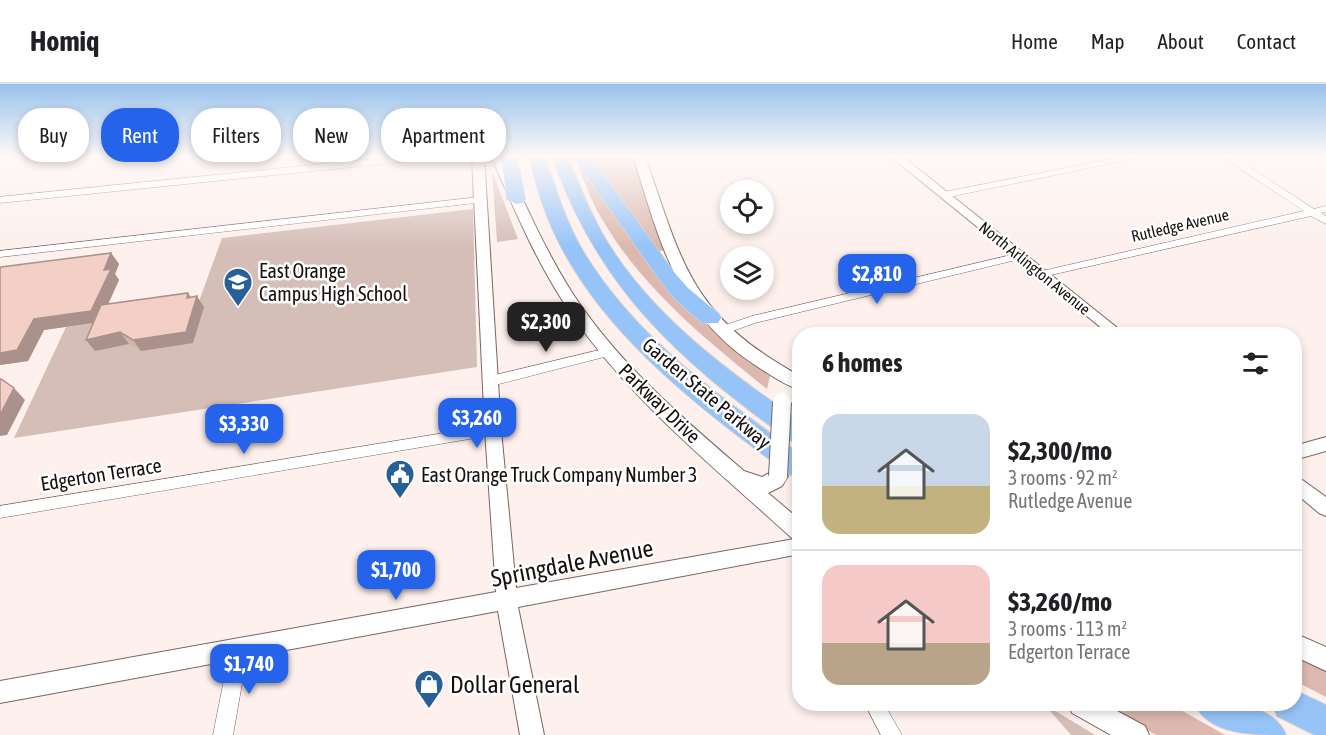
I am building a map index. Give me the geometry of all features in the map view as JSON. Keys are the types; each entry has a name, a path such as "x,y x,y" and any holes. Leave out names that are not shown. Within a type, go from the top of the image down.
{"highway":[{"path":"514,186 516,198"},
{"name":"Garden State Parkway","path":"545,186 564,233 584,268 612,305 676,372 732,419 792,462"},
{"name":"Garden State Parkway","path":"571,186 583,217 602,249 636,294 698,356 792,428"},
{"path":"602,186 659,267 681,293 717,324"},
{"path":"1224,711 1269,735"},
{"path":"1302,711 1326,723"}],"main road":[{"name":"Parkway Drive","path":"511,186 540,250 560,285 608,352 664,412 792,526"},
{"path":"650,186 680,269 693,296 717,324 776,371 792,380"},
{"path":"729,469 759,486 770,485 778,476 782,383 776,371"},
{"path":"1302,648 1326,659"},
{"path":"1093,711 1136,735"}],"street":[{"path":"0,200 133,186"},
{"path":"479,186 493,430 509,622 532,735"},
{"name":"North Arlington Avenue","path":"933,186 1109,327"},
{"path":"944,195 988,186"},
{"path":"1273,186 1326,221"},
{"path":"0,254 480,200"},
{"name":"Rutledge Avenue","path":"1042,274 1326,208"},
{"path":"717,324 752,320 1020,256"},
{"path":"491,381 608,352"},
{"name":"Edgerton Terrace","path":"0,512 493,430"},
{"path":"1302,451 1326,444"},
{"path":"1302,488 1326,508"},
{"name":"Springdale Avenue","path":"0,692 508,602 792,548"},
{"path":"223,735 239,649"},
{"path":"878,711 892,735"}],"shaded area":[{"path":"493,186 498,186 518,239 497,242"},
{"path":"586,186 596,186 666,284 707,325 770,376 767,389 699,332 656,290 618,244"},
{"path":"611,186 643,186 664,250 655,253"},
{"name":"East Orange Campus High School","path":"473,209 477,367 14,438 66,327 197,307 222,238"},
{"path":"1302,657 1326,668 1326,697 1302,685"},
{"path":"1050,711 1056,711 1095,735 1071,735"},
{"path":"1114,711 1182,711 1225,735 1156,735"}],"building":[{"path":"111,253 104,270 111,269 91,311 34,319 17,350 0,353 1,267"},
{"path":"188,293 187,298 197,296 186,332 133,340 120,332 86,340 101,305"},
{"path":"0,379 14,388 0,415"}],"place":[{"name":"East Orange Campus High School","path":"238,308"},
{"name":"East Orange Truck Company Number 3","path":"400,500"},
{"name":"Dollar General","path":"429,710"}]}
